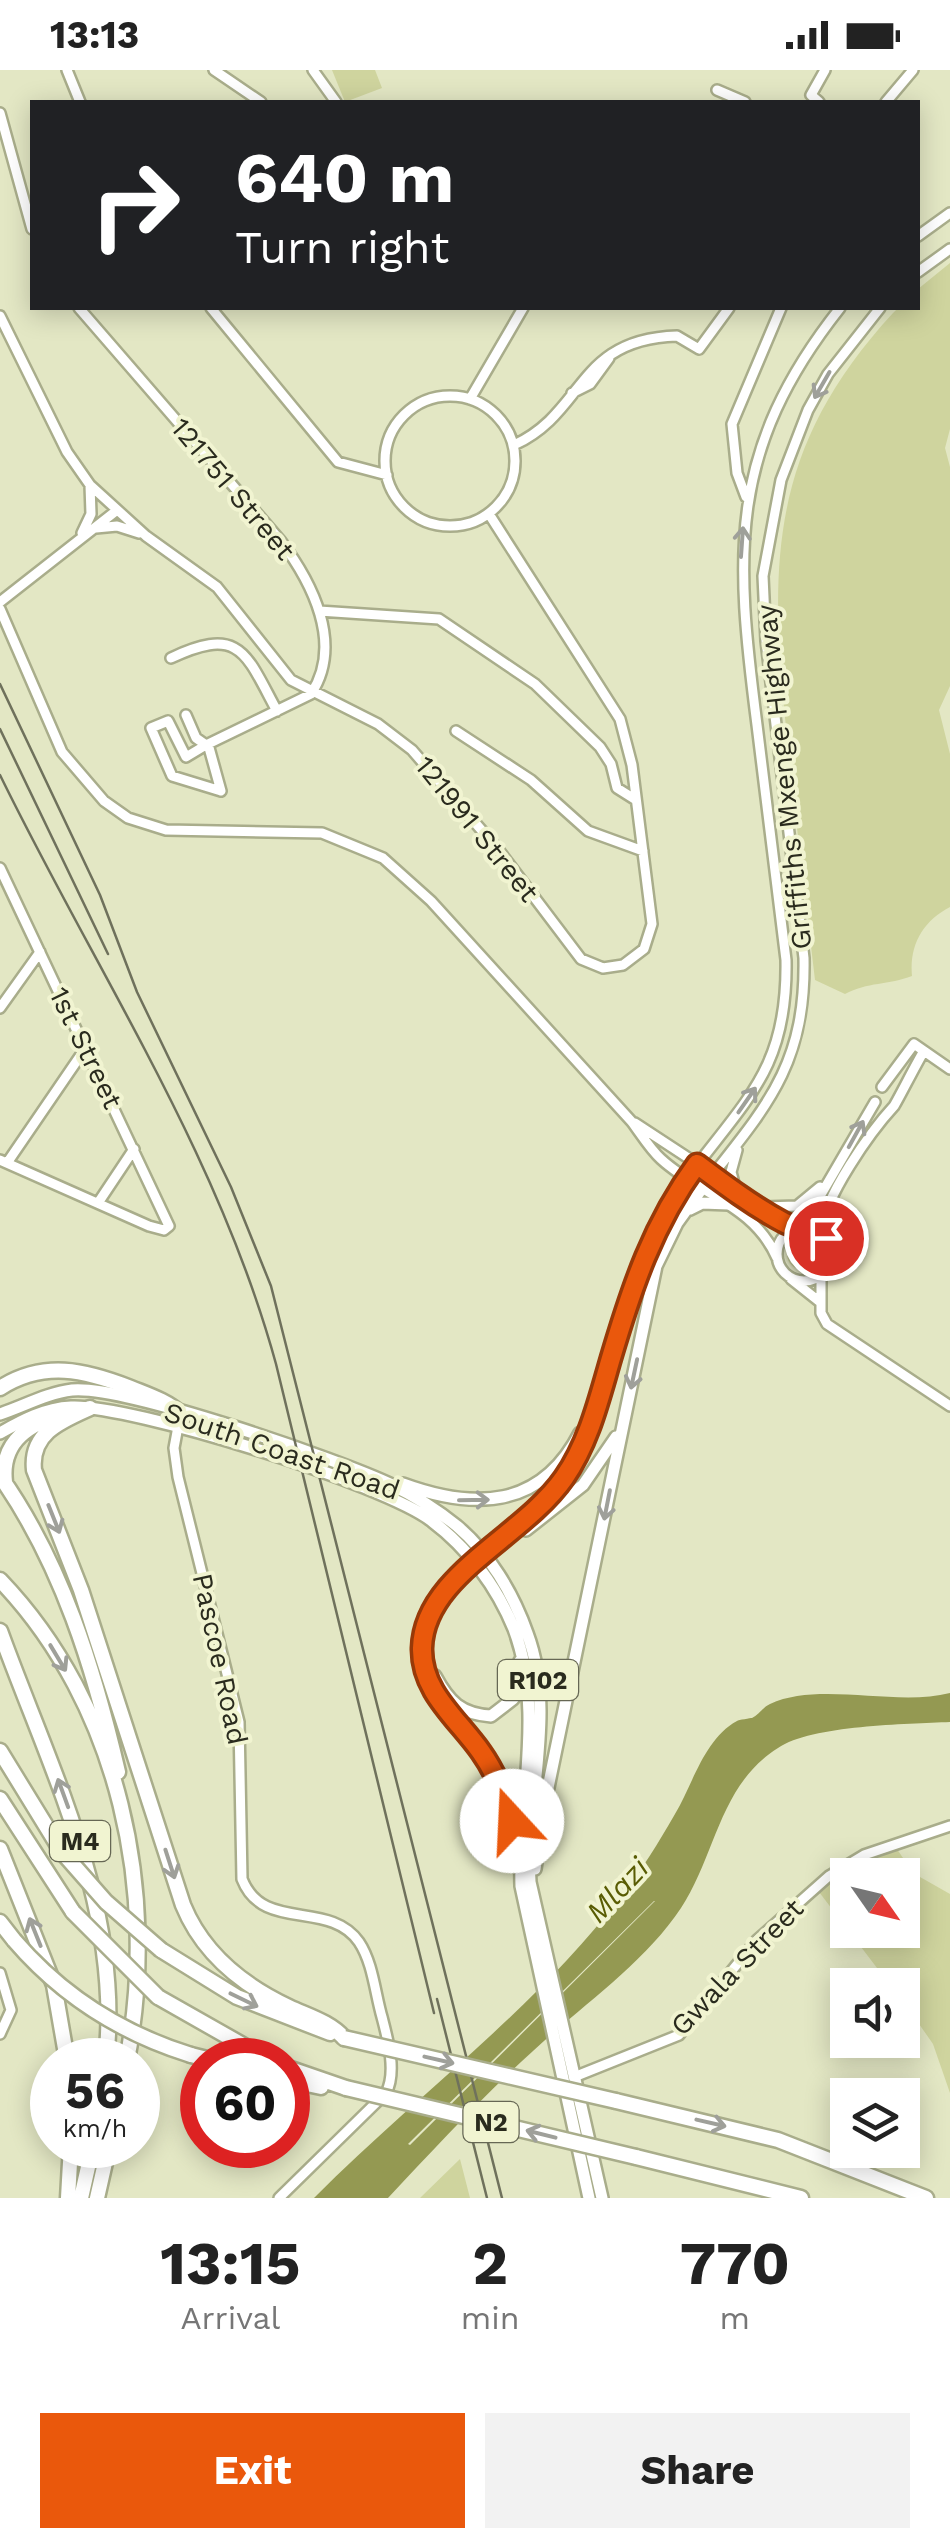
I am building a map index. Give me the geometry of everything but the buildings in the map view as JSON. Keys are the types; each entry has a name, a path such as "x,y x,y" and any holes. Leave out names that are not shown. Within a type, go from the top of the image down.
{"highway":[{"path":"0,1388 50,1370 100,1376 156,1398 179,1421"},
{"path":"84,1407 34,1424 13,1439 3,1458 2,1479 58,1566 106,1672"},
{"path":"84,1407 48,1430 37,1444 33,1464 194,1929 217,1960 241,1979 335,2028 344,2038"},
{"path":"38,1537 86,1652 113,1750 125,1818"},
{"name":"M4","path":"0,1580 35,1623 70,1678 98,1737 125,1818 136,1885 139,1952 129,2038"},
{"name":"M4","path":"0,1633 84,1852 104,1959 106,2038"},
{"name":"N2","path":"0,1751 62,1852 106,1902 161,1950 237,1997 344,2038 778,2140 926,2198"},
{"path":"0,1798 73,1912 120,1964 158,1996 224,2038"},
{"path":"0,1849 54,1985 63,2038"},
{"path":"0,1922 36,1966 94,2012 147,2040 180,2052"},
{"name":"N2","path":"310,2076 346,2088 801,2198"},
{"path":"310,2083 346,2088"},
{"path":"68,2198 70,2168"},
{"path":"81,2198 88,2168"},
{"path":"97,2198 104,2168"}],"main road":[{"path":"517,1534 551,1495 578,1454 653,1233 688,1177"},
{"path":"543,1932 535,1878 539,1832 656,1266 682,1216 703,1187"},
{"path":"682,1216 702,1203 729,1204"},
{"path":"314,1456 458,1501 510,1495 536,1483 565,1458 590,1412 611,1358"},
{"name":"South Coast Road","path":"0,1414 72,1390 109,1394 359,1484 430,1519 465,1551 491,1586 526,1666 529,1716 519,1834 520,1886 534,1954 565,2066 574,2078 602,2198"},
{"name":"South Coast Road","path":"0,1434 44,1412 84,1407 179,1421 314,1456 390,1484 431,1507 476,1546 512,1597 528,1635 538,1678 539,1736 528,1855 588,2198"},
{"path":"520,1886 512,1821 496,1775 440,1702 422,1661 427,1618 445,1587 595,1472 614,1444 626,1410"},
{"path":"459,1577 433,1616 427,1649 430,1667 449,1699 467,1714 491,1716 504,1710 518,1684 519,1644"}],"street":[{"path":"66,70 79,100"},
{"path":"214,70 259,100"},
{"path":"313,70 335,100"},
{"path":"815,100 811,95 825,70"},
{"path":"888,100 913,70"},
{"path":"717,90 740,100"},
{"path":"0,113 30,222"},
{"path":"920,235 950,213"},
{"path":"920,271 950,251"},
{"name":"121751 Street","path":"81,310 280,540 302,571 319,611 326,656 312,694"},
{"path":"212,310 338,462 387,475"},
{"path":"470,399 521,310"},
{"path":"514,445 542,430 572,393 593,382 614,352 635,340 672,336 700,350 729,310"},
{"path":"747,500 737,473 732,424 779,310"},
{"name":"Griffiths Mxenge Highway","path":"688,1177 757,1086 786,1015 786,960 741,595 747,500 763,438 780,400 839,310"},
{"name":"Griffiths Mxenge Highway","path":"703,1187 753,1122 795,1050 804,988 763,608 767,545 781,480 808,410 854,337 878,310"},
{"name":"121991 Street","path":"0,316 67,452 90,485 146,536 208,580 284,674 312,694 369,719 412,750 505,858 570,948 590,965 623,966 647,945 652,924 630,752 610,698 489,514"},
{"path":"442,396 470,399 498,416 514,445 512,483 489,514 456,526 433,524 403,506 387,475 390,437 406,413 442,396"},
{"path":"78,539 91,514 90,485"},
{"path":"116,511 0,606 62,752 104,801 128,818 166,830 322,834 383,858 431,901 632,1122 658,1157 729,1204 763,1232 790,1278 820,1302"},
{"path":"92,528 117,526 146,536"},
{"path":"319,611 425,616 444,622 535,684 600,747 611,764 617,788 636,800"},
{"path":"171,658 206,644 235,646 248,657 278,711"},
{"path":"186,715 196,738 207,744 221,791 172,776 151,728 168,720 186,756 207,744 312,694"},
{"path":"456,731 531,780 586,829 643,851"},
{"name":"1st Street","path":"0,868 168,1216 168,1228 149,1226 98,1203"},
{"path":"0,1008 40,952"},
{"path":"777,1258 778,1244 798,1228 875,1102 876,1092 914,1044 949,1066"},
{"path":"87,1046 4,1162 98,1203 134,1149"},
{"path":"924,1051 828,1210 822,1234 831,1256 821,1276 820,1302 822,1319 834,1330 950,1406"},
{"path":"882,1087 896,1094"},
{"path":"875,1102 886,1110"},
{"path":"632,1122 651,1130 760,1207 798,1228 822,1234"},
{"path":"736,1191 733,1158 753,1122"},
{"path":"760,1207 806,1202 832,1174"},
{"path":"790,1278 806,1282 821,1276"},
{"name":"Pascoe Road","path":"179,1421 178,1478 239,1722 242,1879 251,1898 269,1910 334,1922 358,1941 372,1976 392,2074 386,2094 280,2198"},
{"name":"Gwala Street","path":"574,2078 679,2035 757,1940 829,1876 864,1855 950,1826"},
{"path":"0,1972 12,2010 0,2034"}],"shaded area":[{"path":"332,70 375,70 382,88 344,100"},
{"path":"950,263 950,429 945,448 950,467 950,686 939,710 950,754 950,907 932,919 920,935 913,954 912,976 845,994 815,980 782,683 779,568 785,516 799,465 820,415 851,364 896,310 920,310 920,287"},
{"path":"803,1238 814,1243 819,1254 814,1265 803,1270 792,1265 787,1254 792,1243"},
{"path":"950,1693 950,1722 836,1730 793,1740 758,1763 731,1801 681,1908 631,1966 514,2068 388,2198 314,2198 512,2015 587,1938 643,1866 708,1750 726,1729 790,1697 929,1697","holes":["655,1901 410,2145 408,2144"]},
{"path":"893,1843 903,1858 867,1858"},
{"path":"920,1877 950,1894 950,2093 933,2044 920,2025 920,1968 877,1968 862,1948 920,1948"},
{"path":"830,1880 830,1906 816,1888"},
{"path":"460,2159 470,2198 420,2198"}],"railway":[{"path":"0,684 100,895 137,992 231,1187 271,1286 502,2198"},
{"path":"0,729 108,954"},
{"path":"0,775 188,1136 251,1286 276,1364 434,2013"},
{"path":"437,1999 487,2198"}],"route":[{"path":"512,1821 496,1775 440,1702 422,1661 427,1618 436,1600 458,1575 535,1513 567,1474 588,1432 646,1249 661,1216 697,1164 778,1220 794,1228 816,1230 826,1238"}],"water label":[{"name":"Mlazi","path":"617,1890"}]}
